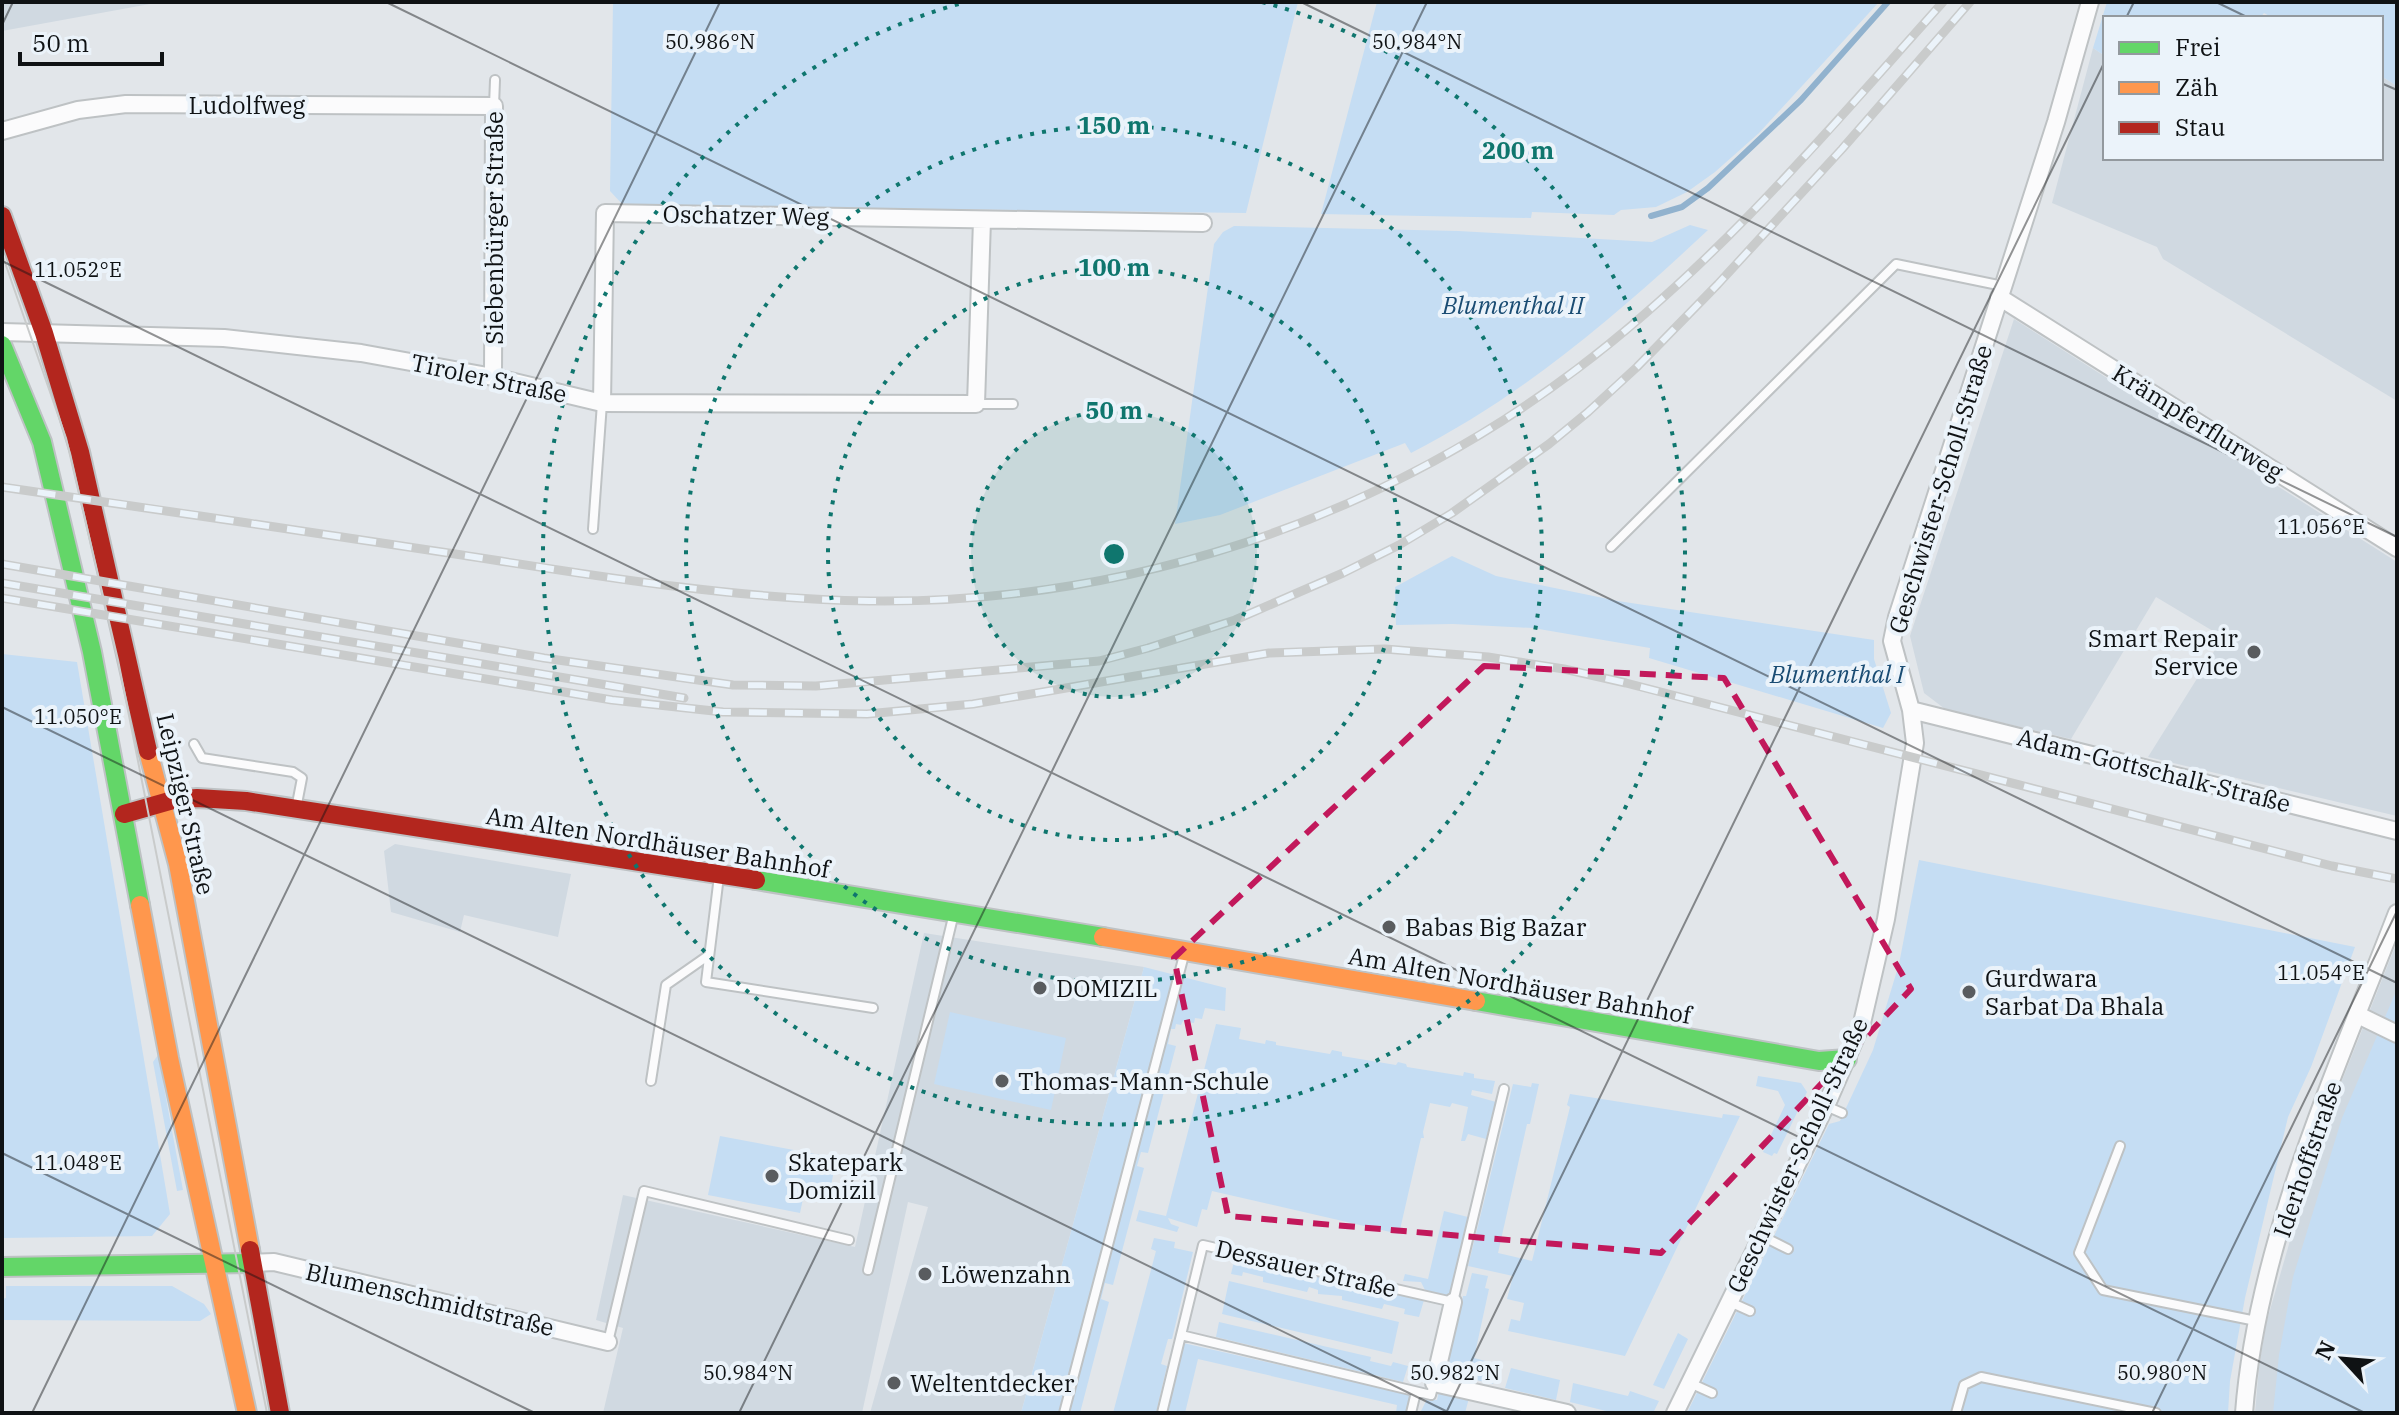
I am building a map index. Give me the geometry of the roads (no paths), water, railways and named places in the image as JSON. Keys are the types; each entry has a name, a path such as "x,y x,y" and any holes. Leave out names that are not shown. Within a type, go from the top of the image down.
{"main road":[{"name":"Leipziger Straße","path":"2,216 44,334 80,451 160,804 178,864 280,1413"},
{"path":"2,345 42,442 92,652 212,1263 247,1413"},
{"name":"Am Alten Nordhäuser Bahnhof","path":"124,814 197,798 246,801 954,911 1819,1061 1847,1059"},
{"path":"2,1267 251,1263"}],"street":[{"name":"Geschwister-Scholl-Straße","path":"1675,1413 1826,1105 1862,1023 1886,919 1915,743 1911,710 1892,641 1897,617 2056,122 2090,2"},
{"name":"Ludolfweg","path":"2,131 78,110 126,104 494,106"},
{"name":"Siebenbürger Straße","path":"493,377 494,106"},
{"name":"Oschatzer Weg","path":"602,403 605,213 1203,223"},
{"path":"976,404 982,220"},
{"name":"Krämpferflurweg","path":"2001,292 2397,548"},
{"name":"Tiroler Straße","path":"2,332 224,338 361,353 493,377 602,403 976,404"},
{"name":"Adam-Gottschalk-Straße","path":"1911,710 2397,831"},
{"name":"Iderhoffstraße","path":"2244,1413 2256,1321 2298,1174 2397,913"},
{"path":"2358,1015 2397,1034"},
{"name":"Blumenschmidtstraße","path":"251,1263 274,1262 608,1342"},
{"path":"1453,1302 1434,1383 1567,1413"}],"lane":[{"name":"Siebenbürger Straße","path":"494,106 495,80"},
{"path":"1611,547 1896,264 2001,292"},
{"name":"Oschatzer Weg","path":"593,529 602,403"},
{"name":"Tiroler Straße","path":"976,404 1013,404"},
{"path":"194,744 202,758 293,772 302,778 296,809"},
{"path":"719,876 706,982 873,1008"},
{"path":"868,1270 954,911"},
{"path":"1064,1413 1185,950"},
{"path":"651,1081 666,985 709,955"},
{"path":"1453,1302 1504,1089"},
{"path":"1826,1105 1842,1113"},
{"path":"2120,1146 2079,1253 2103,1290 2256,1321"},
{"path":"608,1342 644,1191 849,1240"},
{"path":"1762,1236 1788,1249"},
{"name":"Dessauer Straße","path":"1162,1413 1203,1245 1453,1302"},
{"path":"1729,1302 1750,1311"},
{"path":"1181,1335 1431,1395 1434,1383"},
{"path":"1956,1413 1964,1385 1981,1377 2156,1413"},
{"path":"1690,1383 1712,1393"},
{"path":"1411,1413 1416,1392"}],"waterway":[{"path":"1651,216 1682,207 1708,188 1801,100 1888,2"}],"tram line":[{"path":"2,254 66,438 118,660 267,1413"}],"railway":[{"path":"2,487 615,578 768,596 870,601 965,598 1059,588 1152,569 1243,544 1331,510 1417,470 1499,423 1577,369 1676,286 1769,195 1943,2"},
{"path":"2,564 544,658 733,685 816,686 1099,661 1148,648 1235,620 1399,545 1452,513 1549,444 1637,367 1718,284 1842,149 1970,2"},
{"path":"2,583 684,698"},
{"path":"2,598 612,700 723,712 867,714 973,704 1269,653 1385,649 1488,657 1626,683 2332,866 2397,879"}],"place":[{"name":"Smart Repair Service","path":"2254,652"},
{"name":"Babas Big Bazar","path":"1389,927"},
{"name":"DOMIZIL","path":"1040,988"},
{"name":"Gurdwara Sarbat Da Bhala","path":"1969,992"},
{"name":"Thomas-Mann-Schule","path":"1002,1081"},
{"name":"Skatepark Domizil","path":"772,1176"},
{"name":"Löwenzahn","path":"925,1274"},
{"name":"Weltentdecker","path":"894,1383"}],"park label":[{"name":"Blumenthal II","path":"1513,305"},
{"name":"Blumenthal I","path":"1837,674"}]}
